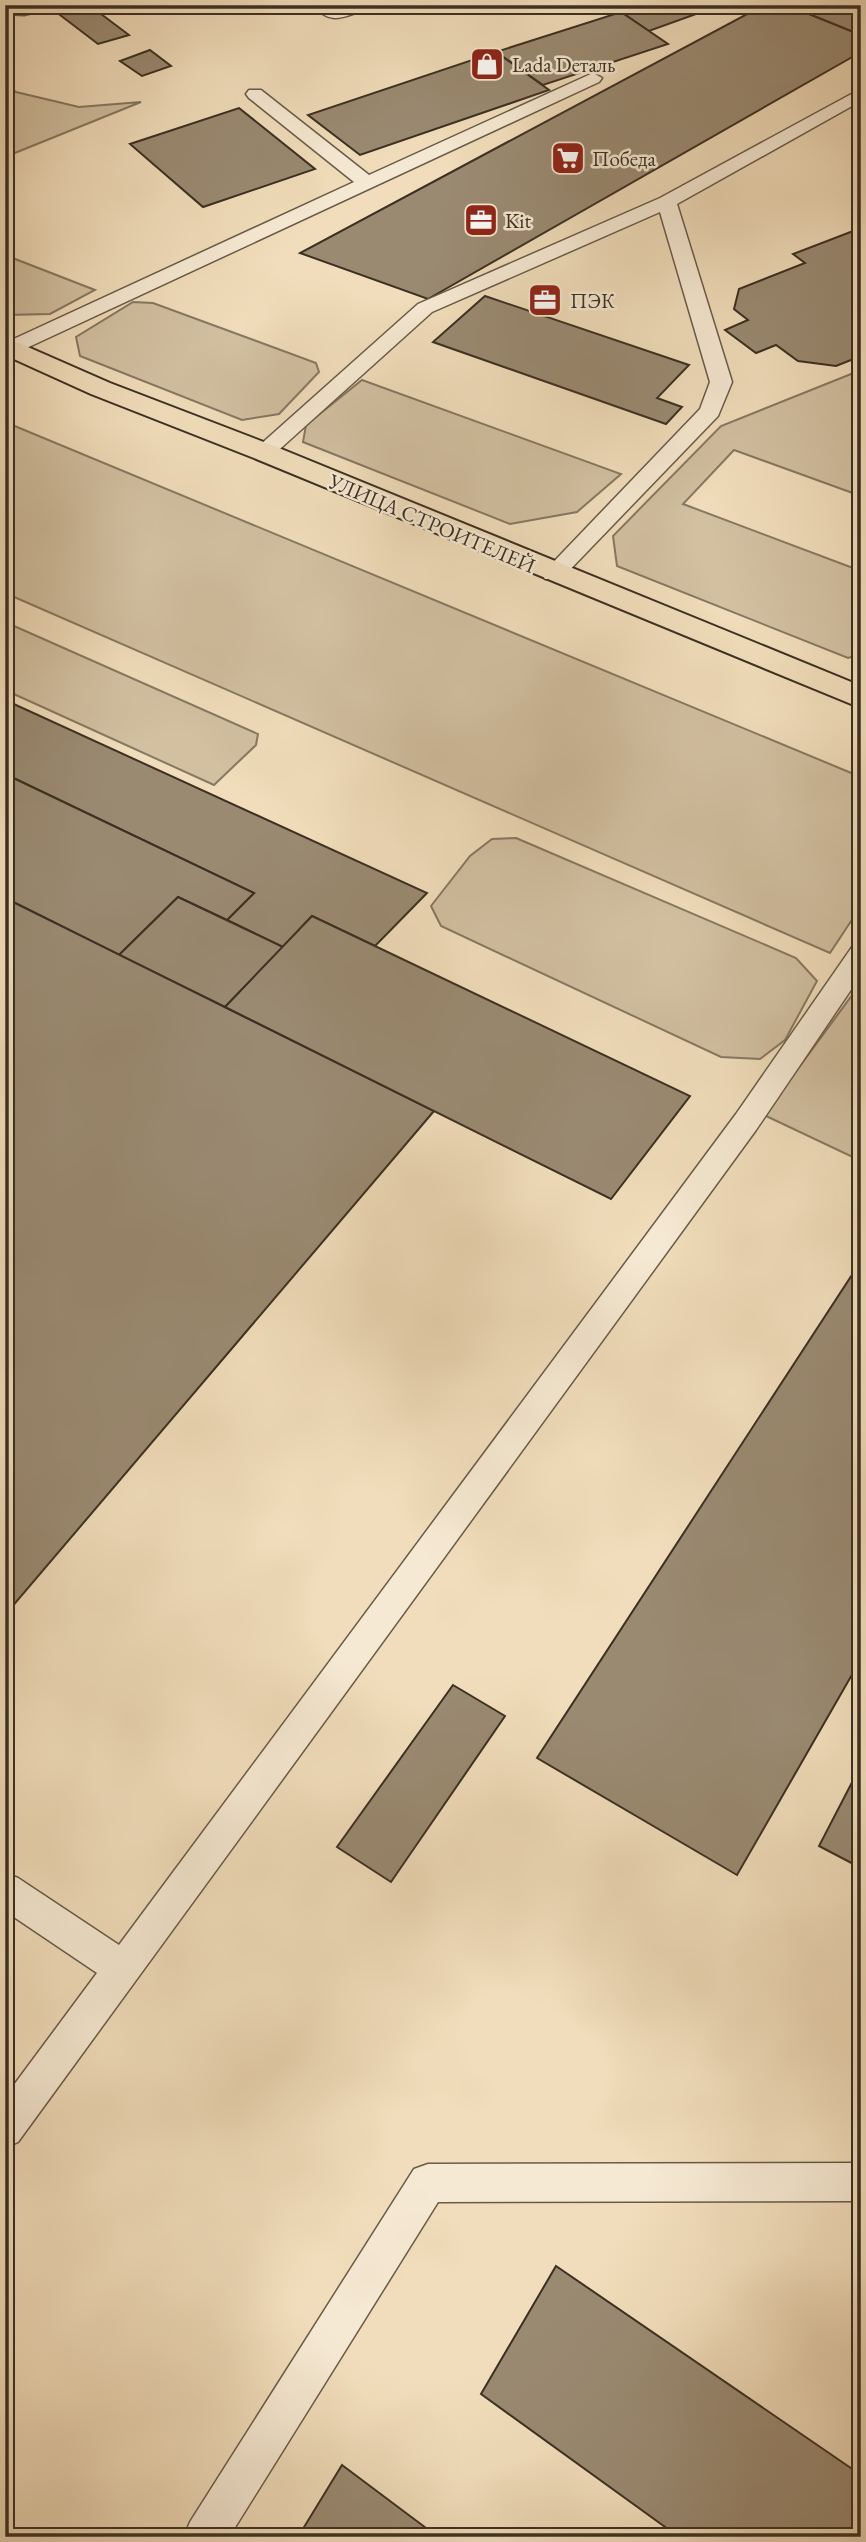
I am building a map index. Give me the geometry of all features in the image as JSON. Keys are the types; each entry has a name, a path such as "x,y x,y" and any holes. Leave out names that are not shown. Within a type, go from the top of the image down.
{"main road":[{"name":"УЛИЦА СТРОИТЕЛЕЙ","path":"8,347 41,364 263,452 553,574 861,698"}],"lane":[{"path":"5,9 24,10 43,5"},
{"path":"322,5 333,14 361,5"},
{"path":"8,347 593,78"},
{"path":"255,94 367,183"},
{"path":"263,452 425,308 667,202 857,96"},
{"path":"553,574 710,411 721,382 667,202"},
{"path":"5,2129 746,1122 861,954"},
{"path":"5,1890 123,1969"},
{"path":"205,2537 428,2183 861,2182"}],"shaded area":[{"path":"5,83 16,92 79,107 141,102 5,157"},
{"path":"5,253 95,290 50,314 5,315"},
{"path":"133,302 153,303 316,363 319,372 279,414 242,420 80,356 76,337"},
{"path":"861,370 861,496 734,450 683,504 861,571 861,654 848,658 617,566 613,536 721,426"},
{"path":"362,380 621,474 577,512 510,524 303,442 306,425"},
{"path":"5,422 861,777 861,906 830,953 5,593"},
{"path":"5,622 258,734 256,745 214,785 5,690"},
{"path":"516,838 796,958 817,981 785,1040 760,1059 721,1057 441,926 431,906 470,856 492,839"},
{"path":"861,983 861,1161 764,1115"}],"building":[{"path":"47,5 89,5 129,35 98,44"},
{"path":"641,5 721,5 649,31 621,12"},
{"path":"764,5 787,5 861,35 861,52 428,299 300,253"},
{"path":"787,5 837,5 861,19 861,35"},
{"path":"621,12 668,44 543,85 496,52"},
{"path":"150,50 171,66 142,76 120,61"},
{"path":"496,52 549,90 360,155 308,115"},
{"path":"239,108 315,169 203,207 130,144"},
{"path":"861,228 861,356 836,366 798,361 776,345 756,353 725,330 748,320 734,309 739,289 805,263 793,254"},
{"path":"485,296 689,365 657,398 682,407 666,424 433,342"},
{"path":"5,700 427,893 375,946 312,916 283,947 227,920 254,893 5,774"},
{"path":"5,774 254,893 227,920 178,897 119,955 5,898"},
{"path":"178,897 283,947 225,1007 119,955"},
{"path":"5,898 434,1111 5,1615"},
{"path":"312,916 690,1096 611,1199 225,1007"},
{"path":"861,1261 861,1659 737,1875 537,1758"},
{"path":"453,1685 505,1716 391,1882 337,1847"},
{"path":"861,1765 861,1868 819,1846"},
{"path":"556,2266 861,2475 861,2525 855,2537 679,2537 481,2394"},
{"path":"342,2465 438,2537 298,2537"}],"place":[{"name":"Lada Dеталь","path":"487,64"},
{"name":"Победа","path":"568,158"},
{"name":"Kit","path":"481,220"},
{"name":"ПЭК","path":"545,300"}]}
